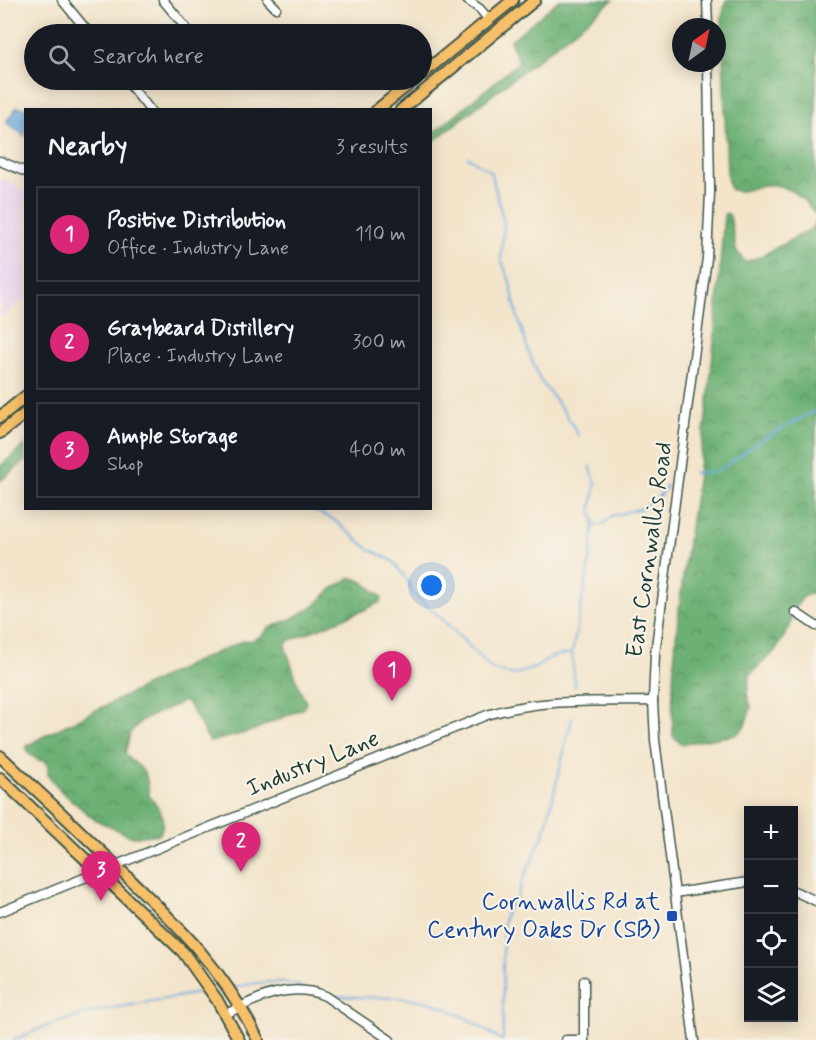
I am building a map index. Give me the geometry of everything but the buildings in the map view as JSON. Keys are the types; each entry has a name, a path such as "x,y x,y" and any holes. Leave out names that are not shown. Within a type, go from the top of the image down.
{"main road":[{"path":"432,66 513,0"},
{"path":"432,85 535,0"},
{"path":"379,108 402,90"},
{"path":"403,108 425,90"},
{"path":"0,417 24,398"},
{"path":"0,433 24,415"},
{"path":"0,756 189,937 212,965 240,1006 258,1040"},
{"path":"0,778 183,952 208,985 239,1040"}],"street":[{"path":"62,0 82,24"},
{"path":"163,0 183,24"},
{"path":"268,0 276,8"},
{"path":"467,0 480,9 489,20"},
{"path":"707,0 708,18"},
{"name":"East Cornwallis Road","path":"694,1040 655,740 653,701 655,654 707,258 710,192 708,72"},
{"path":"134,90 148,108"},
{"path":"0,161 24,171"},
{"path":"795,612 816,626"},
{"name":"Industry Lane","path":"0,912 501,710 554,703 653,701"},
{"path":"675,893 744,883"},
{"path":"798,893 816,901"},
{"path":"584,981 584,1040"},
{"path":"226,1014 261,997 285,990 314,992 390,1040"},
{"path":"566,1040 579,1040"}],"shaded area":[{"path":"0,181 8,181 24,192 24,300 0,317"}],"green space":[{"path":"559,0 613,0 432,142 432,134 519,62 510,41"},
{"path":"726,0 816,0 816,216 801,198 788,189 766,185 744,191 730,189 727,176 724,72 726,72 726,18 722,18"},
{"path":"727,213 730,216 736,250 745,262 760,257 811,229 816,221 816,591 804,596 793,610 790,627 774,652 750,674 747,694 751,707 744,728 735,735 681,744 673,736 677,627 706,418 724,215"},
{"path":"24,446 24,462 0,481 0,466"},
{"path":"350,578 359,580 371,588 382,598 380,602 288,641 285,646 306,702 304,708 252,731 210,742 185,701 142,720 130,733 125,754 146,775 149,796 159,809 162,818 160,834 133,837 94,819 62,792 48,775 45,760 39,761 27,752 27,746 46,735 190,664 243,641 253,640 263,635 268,628 313,607 332,589"}],"water":[{"path":"17,107 24,108 24,135 6,122"}],"waterway":[{"path":"468,157 491,172 504,223 501,259 510,282 529,353 540,380 579,436"},
{"path":"694,473 718,471 763,439 816,410"},
{"path":"575,687 572,653 590,561 594,521 591,510 596,484 590,466"},
{"path":"594,526 603,524 612,516 642,508 658,497 668,485"},
{"path":"313,510 334,520 369,549 393,561 407,580 413,594 442,619 492,669 513,675 537,667 551,657 572,653"},
{"path":"503,1040 503,927 506,911 516,900 544,834 572,718"},
{"path":"232,988 267,982 303,987"},
{"path":"14,1040 44,1027 91,1012 205,992"},
{"path":"331,995 425,1001 459,1015 501,1040"}],"place":[{"name":"Positive Distribution","path":"392,701"},
{"name":"Graybeard Distillery","path":"241,872"},
{"name":"Ample Storage","path":"101,901"},
{"name":"Cornwallis Rd at Century Oaks Dr (SB)","path":"672,916"}]}
